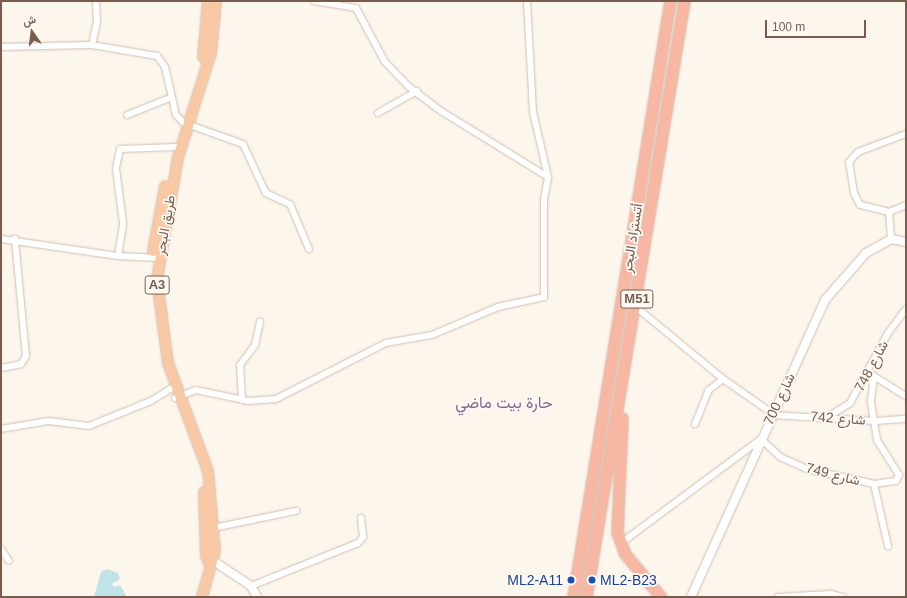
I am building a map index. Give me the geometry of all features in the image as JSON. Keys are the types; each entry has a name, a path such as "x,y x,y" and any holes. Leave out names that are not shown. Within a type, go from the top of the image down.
{"highway":[{"name":"طريق البحر","path":"155,258 204,51 208,1"},
{"name":"طريق البحر","path":"210,556 201,465 175,392 155,327 155,258 176,147 187,124 211,53 216,1"},
{"name":"أتستراد البحر","path":"573,597 670,1"},
{"name":"أتستراد البحر","path":"586,597 621,401 684,1"},
{"name":"طريق البحر","path":"175,392 207,463 213,528 210,556 202,597"},
{"path":"621,401 623,438 617,532 625,554 661,597"},
{"path":"565,597 578,564"}],"main road":[{"path":"891,239 906,242"},
{"name":"شارع 700","path":"691,597 771,414 825,300 866,253 891,239"},
{"path":"210,556 251,586 257,597"}],"street":[{"path":"92,45 97,22 96,1"},
{"path":"314,1 356,8 385,62 416,91 441,111 548,176"},
{"path":"1,429 49,421 89,426 175,392 196,390 209,391 242,400 276,399 386,343 432,334 498,307 543,298 544,200 548,176 533,112 527,1"},
{"path":"1,47 92,45 158,56 165,67 173,111 187,124 243,144 266,192 290,204 309,249"},
{"path":"378,113 416,91"},
{"path":"127,115 170,98"},
{"path":"906,134 858,152 849,162 854,192 860,205 889,212 906,205"},
{"path":"118,256 123,223 116,168 120,149 176,147"},
{"path":"889,212 891,239"},
{"path":"1,239 15,239 118,256 155,258"},
{"path":"1,368 21,364 26,356 15,239"},
{"path":"636,307 722,379 771,414"},
{"name":"شارع 748","path":"830,416 850,403 871,375 888,333 906,309"},
{"path":"242,400 240,365 255,345 260,322"},
{"path":"871,375 906,396"},
{"path":"871,375 871,401 877,440 899,475 896,481 874,484"},
{"path":"695,424 709,390 722,379"},
{"name":"شارع 742","path":"771,414 830,416 875,421 906,419"},
{"path":"621,543 761,439"},
{"name":"شارع 749","path":"761,439 780,456 807,469 874,484 888,546"},
{"path":"213,528 296,511"},
{"path":"251,586 358,543 363,536 360,518"},
{"path":"1,549 9,560"},
{"path":"778,597 804,597 831,594 843,597"}],"water":[{"path":"107,569 118,573 120,579 112,584 114,587 120,585 127,597 94,597 101,572"}],"place":[{"name":"ML2-A11","path":"571,580"},
{"name":"ML2-B23","path":"592,580"}],"district":[{"name":"حارة بيت ماضي","path":"504,403"}]}
